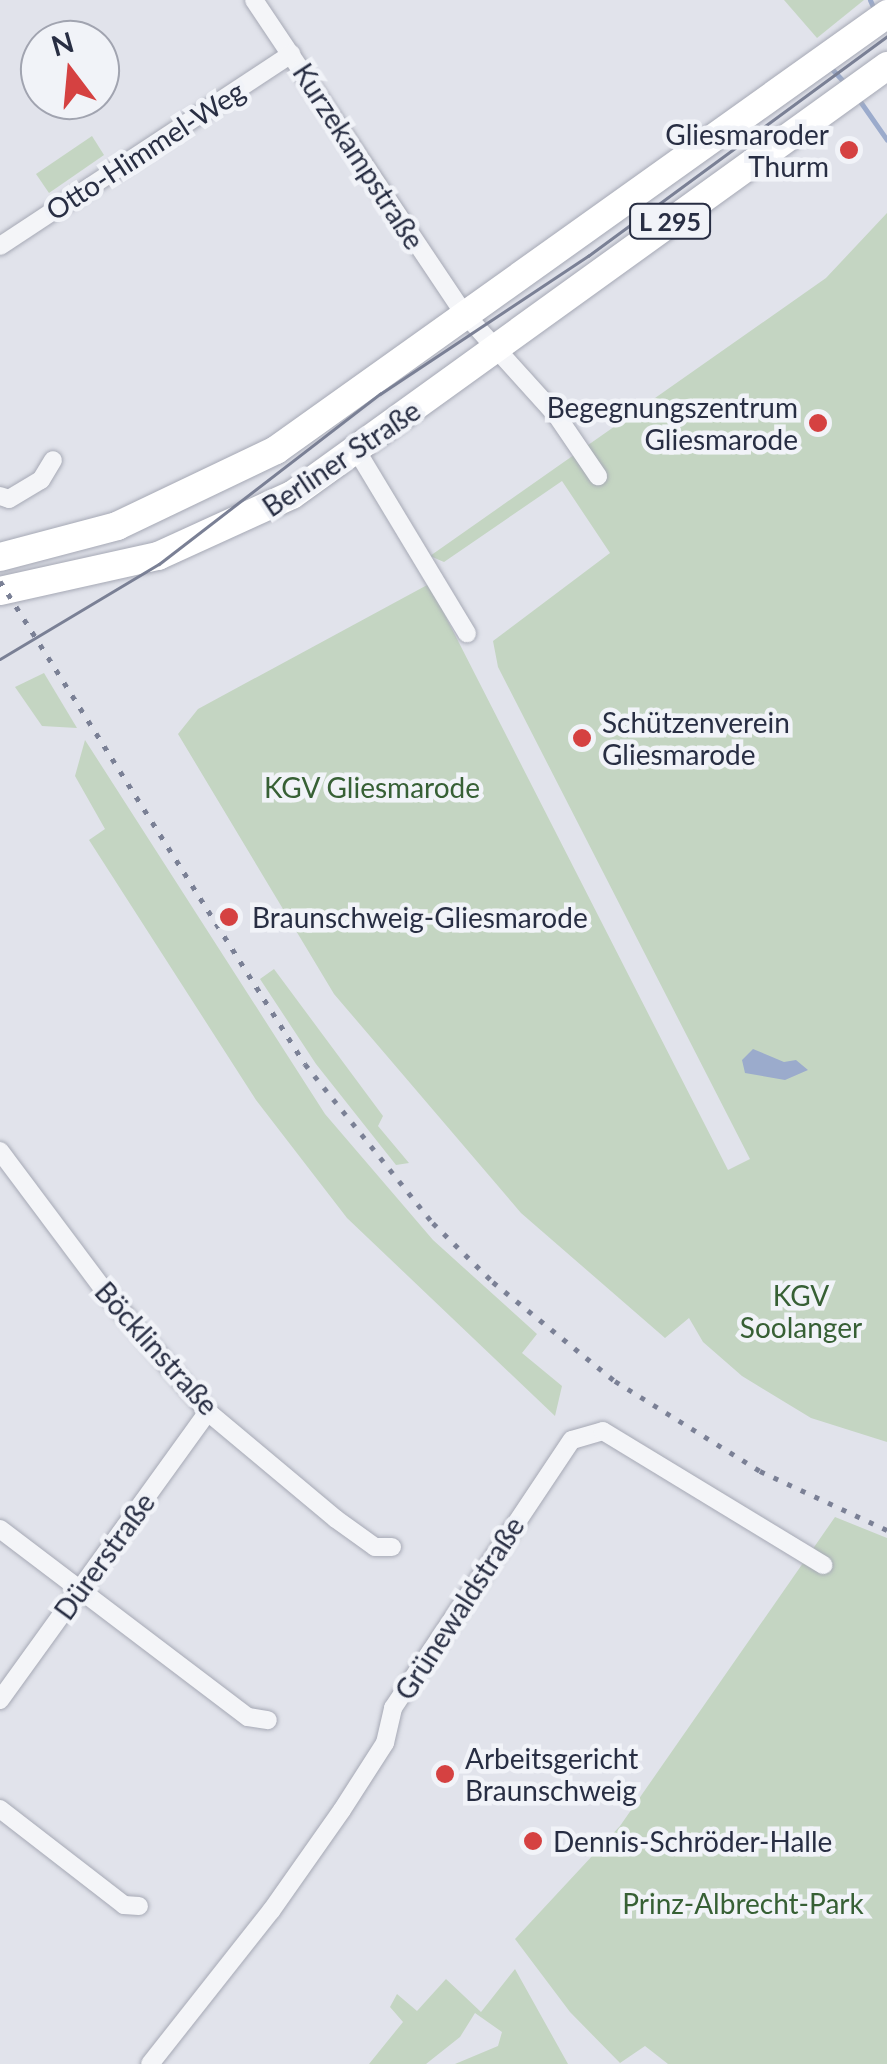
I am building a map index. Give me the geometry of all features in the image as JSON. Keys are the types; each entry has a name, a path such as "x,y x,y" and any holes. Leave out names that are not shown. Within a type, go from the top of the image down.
{"main road":[{"name":"Berliner Straße","path":"0,557 116,526 220,481 315,423 463,312 887,14"},
{"name":"Berliner Straße","path":"0,591 123,566 212,536 292,495 887,66"}],"street":[{"name":"Kurzekampstraße","path":"254,0 463,312"},
{"name":"Otto-Himmel-Weg","path":"0,246 291,54"},
{"path":"463,312 498,348 598,476"},
{"path":"357,451 467,633"},
{"path":"0,496 9,499 42,480 53,460"},
{"name":"Böcklinstraße","path":"0,1151 107,1294 208,1412 349,1529 375,1547 392,1546"},
{"name":"Dürerstraße","path":"0,1700 208,1412"},
{"name":"Grünewaldstraße","path":"150,2064 272,1911 342,1810 385,1743 393,1708 571,1440 602,1431 823,1565"},
{"path":"0,1528 248,1717 268,1720"},
{"path":"0,1808 124,1905 139,1906"}],"green space":[{"path":"784,0 864,0 817,38"},
{"path":"92,136 104,155 49,193 36,174"},
{"path":"887,213 887,1442 811,1418 742,1376 703,1342 689,1318 665,1338 521,1213 334,994 178,734 198,709 429,584 728,1170 750,1159 498,667 493,641 610,553 562,481 444,562 430,556 826,278"},
{"path":"44,673 77,728 42,726 15,687"},
{"path":"85,740 325,1114 433,1240 537,1334 522,1353 562,1386 555,1416 347,1218 256,1100 89,840 105,829 75,776"},
{"path":"274,969 383,1116 378,1126 409,1163 396,1165 316,1064 260,979"},
{"name":"Prinz-Albrecht-Park","path":"835,1517 887,1538 887,2064 668,2064 645,2046 620,2063 570,2012 515,1939 620,1826"},
{"path":"515,1969 568,2064 455,2064 498,2046 502,2032 475,2013 460,2037 426,2064 369,2064 403,2022 390,2007 397,1994 417,2011 446,1979 481,2012"}],"water":[{"path":"753,1049 784,1062 796,1060 808,1070 785,1080 745,1073 742,1060"}],"waterway":[{"path":"870,0 875,11"},
{"path":"830,67 847,85"},
{"path":"857,97 887,140"}],"tram line":[{"path":"0,659 159,564 380,394 588,256 887,36"}],"railway":[{"path":"0,581 305,1064 433,1223 493,1282 615,1381 760,1471 887,1530"}],"place":[{"name":"Gliesmaroder Thurm","path":"849,150"},
{"name":"Begegnungszentrum Gliesmarode","path":"818,423"},
{"name":"Schützenverein Gliesmarode","path":"582,738"},
{"name":"Braunschweig-Gliesmarode","path":"229,917"},
{"name":"Arbeitsgericht Braunschweig","path":"445,1774"},
{"name":"Dennis-Schröder-Halle","path":"533,1841"}],"park label":[{"name":"KGV Gliesmarode","path":"372,787"},
{"name":"KGV Soolanger","path":"801,1311"}]}
